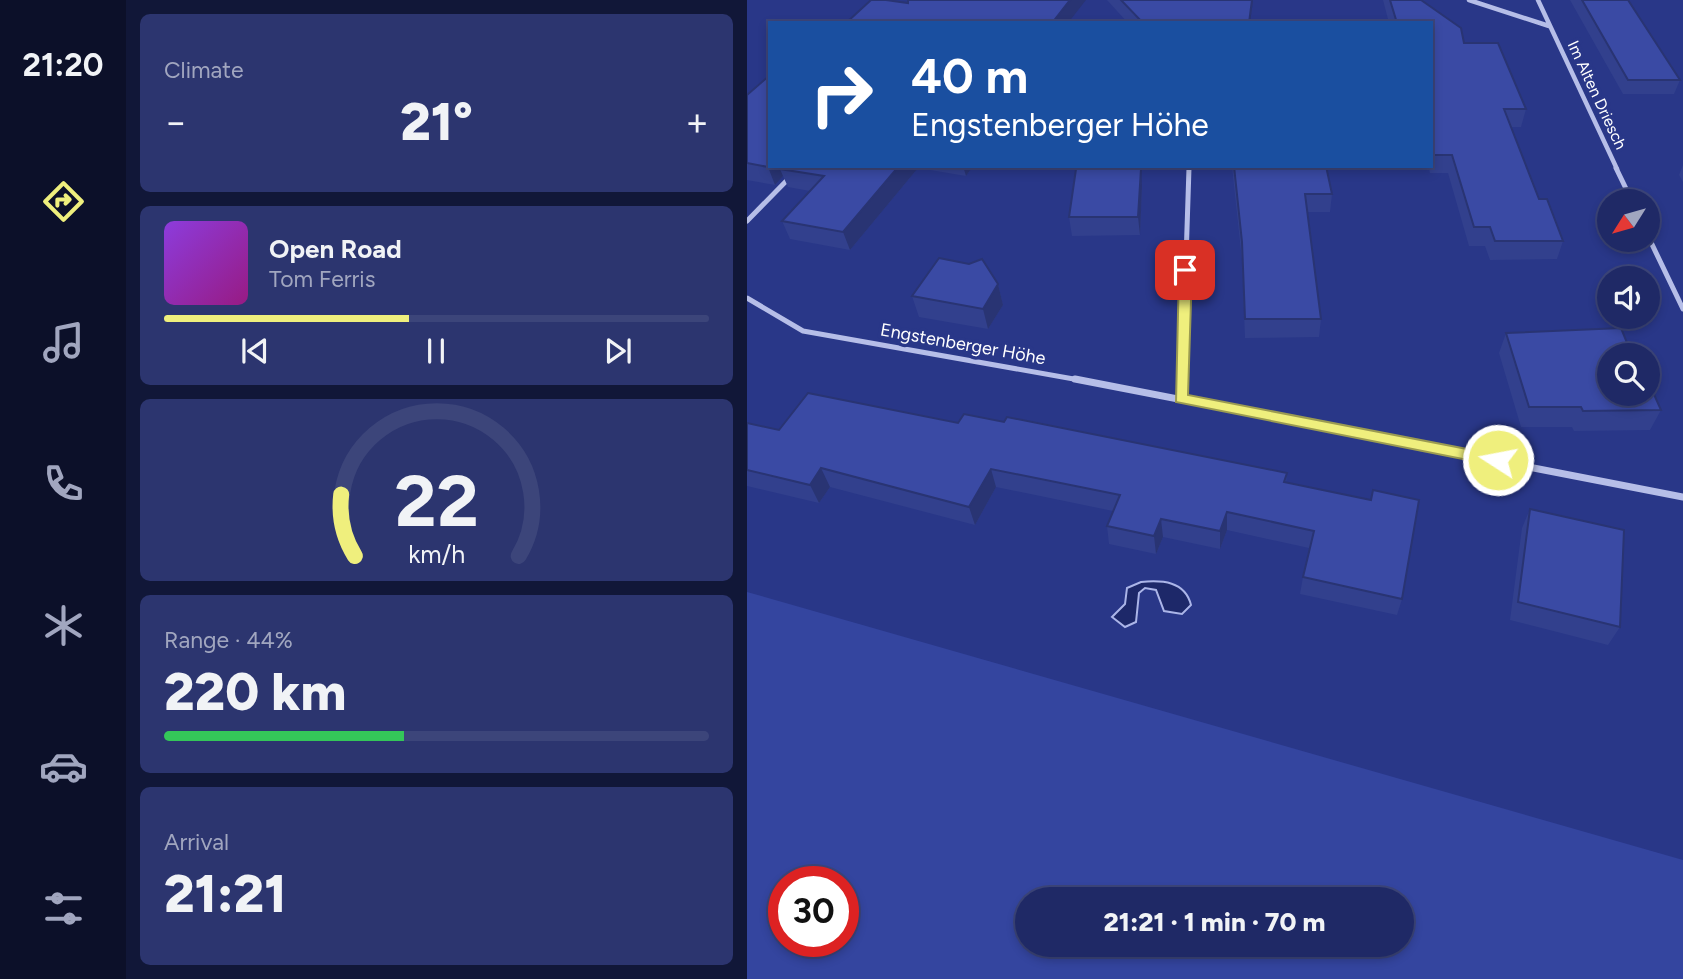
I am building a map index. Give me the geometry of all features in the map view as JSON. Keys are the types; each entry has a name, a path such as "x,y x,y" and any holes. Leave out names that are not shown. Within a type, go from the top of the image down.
{"street":[{"path":"1469,0 1549,26"},
{"name":"Im Alten Driesch","path":"1538,0 1626,189"},
{"path":"747,221 799,168"},
{"path":"1181,398 1189,168"},
{"path":"1656,252 1683,309"},
{"name":"Engstenberger Höhe","path":"747,298 803,331 1181,398 1683,497"}],"shaded area":[{"path":"1141,582 1172,584 1184,591 1191,605 1182,614 1164,611 1156,590 1145,588 1139,593 1136,622 1125,627 1112,617 1125,604 1127,588"},
{"path":"747,592 1683,860 1683,979 747,979"}],"building":[{"path":"871,0 908,3 908,0 1070,0 1054,21 848,21"},
{"path":"1121,0 1252,0 1249,21 1141,21"},
{"path":"1390,0 1421,0 1461,28 1464,43 1498,43 1526,109 1504,109 1539,199 1547,199 1563,241 1495,241 1490,227 1474,227 1452,155 1434,155 1433,152 1433,21 1396,21"},
{"path":"1582,0 1628,0 1680,80 1628,80"},
{"path":"768,77 768,167 747,163 747,95"},
{"path":"897,168 843,232 782,221 824,176 780,169"},
{"path":"1234,168 1326,168 1332,194 1305,194 1321,319 1245,319 1242,242"},
{"path":"1076,169 1141,169 1138,217 1069,217"},
{"path":"939,258 969,264 982,259 998,284 983,309 912,296"},
{"path":"1621,329 1627,343 1597,343 1597,406 1659,406 1661,410 1583,411 1581,407 1529,407 1506,333"},
{"path":"808,393 958,423 964,414 1004,422 1007,417 1287,473 1284,482 1371,500 1373,490 1419,500 1402,599 1303,577 1314,531 1227,512 1220,531 1161,519 1154,536 1107,526 1120,495 991,469 969,507 821,468 810,485 747,470 747,423 779,430"},
{"path":"1530,509 1624,530 1620,627 1518,602"}],"route":[{"path":"1185,270 1181,398 1498,460"}]}
